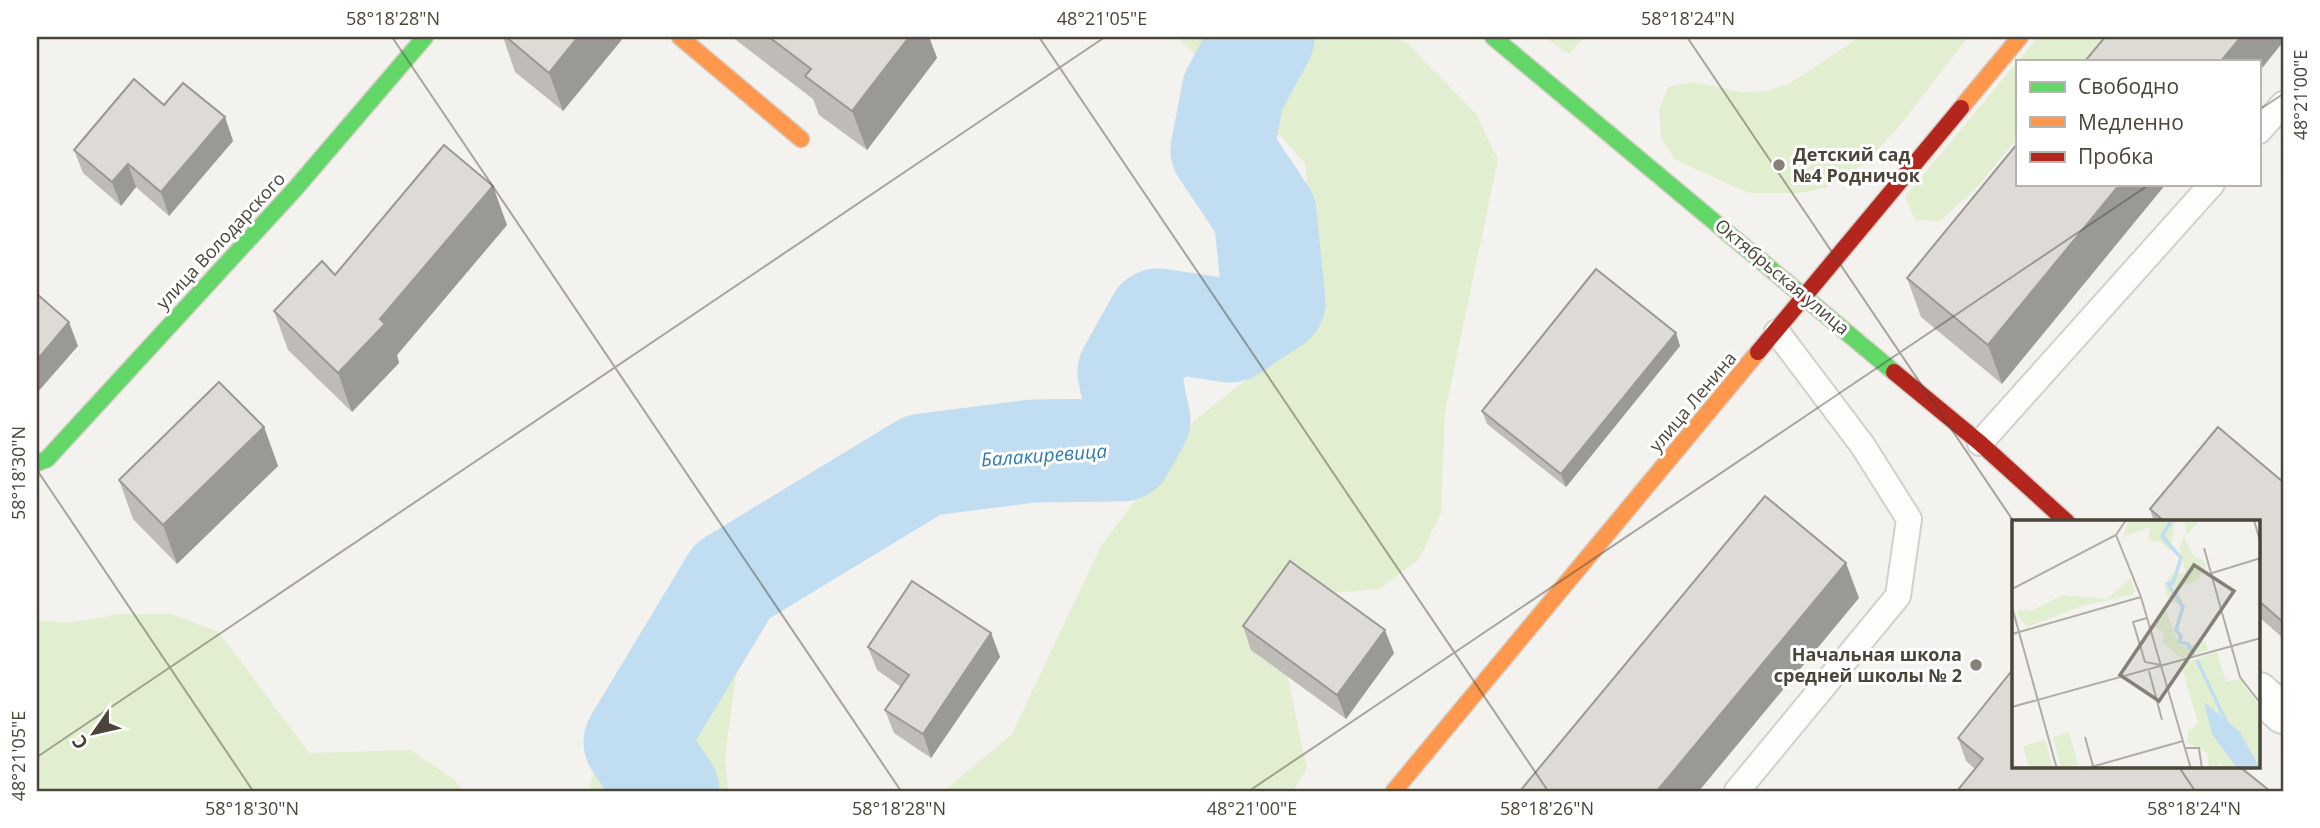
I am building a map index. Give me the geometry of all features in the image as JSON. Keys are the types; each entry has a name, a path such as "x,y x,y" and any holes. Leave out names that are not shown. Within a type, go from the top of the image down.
{"street":[{"name":"улица Володарского","path":"37,463 47,458 295,189 425,37"},
{"path":"680,37 801,139"},
{"name":"Октябрьская улица","path":"1493,37 1807,296 1980,443 2065,520"},
{"name":"улица Ленина","path":"1394,791 2020,37"},
{"path":"2260,693 2283,714"}],"lane":[{"path":"2260,130 2283,104"},
{"path":"1980,443 2210,186"},
{"path":"1737,791 1898,596 1909,519 1863,446 1777,332"}],"green space":[{"path":"1177,37 1396,37 1408,44 1476,114 1498,160 1445,412 1441,513 1419,559 1379,589 1330,593 1287,673 1307,769 1293,791 944,791 1012,734 1101,546 1194,421 1275,357 1316,265 1305,163 1272,127"},
{"path":"1544,37 1584,37 1569,54"},
{"name":"Детский сад №4 Родничок","path":"1857,37 1968,37 1901,124 1867,162 1825,188 1801,193 1749,193 1676,160 1661,139 1659,111 1668,87 1693,82 1741,92 1766,91 1789,84"},
{"path":"2038,37 2104,37 2084,60 2019,60"},
{"path":"2016,63 2016,140 1977,187 1940,221 1915,220 1905,197"},
{"path":"119,614 171,614 219,632 309,753 411,750 455,780 462,791 37,791 37,620 70,623"},
{"path":"694,639 738,660 725,757 728,791 589,791 595,765 634,670"}],"building":[{"path":"506,37 578,37 549,73"},
{"path":"769,37 909,37 852,111 805,76 811,69"},
{"path":"2105,37 2241,37 2222,60 2086,60"},
{"path":"134,79 164,105 183,83 225,117 161,192 128,164 112,182 74,150"},
{"path":"444,145 493,186 380,319 385,324 338,373 274,311 322,261 335,275"},
{"path":"2016,145 2016,186 2118,186 1988,345 1907,278"},
{"path":"1596,269 1676,333 1561,474 1482,411"},
{"path":"37,294 69,322 37,360"},
{"path":"219,382 264,427 163,525 119,480"},
{"path":"2218,427 2283,482 2283,622 2260,602 2260,520 2163,520 2150,509"},
{"path":"1765,496 1846,563 1657,791 1520,791"},
{"path":"1290,561 1385,630 1337,695 1243,626"},
{"path":"912,581 991,633 923,734 885,710 909,675 868,647"},
{"name":"Начальная школа средней школы № 2","path":"2012,670 2012,768 2241,768 2270,791 1957,791 1983,759 1958,738"}],"waterway":[{"name":"Балакиревица","path":"668,791 635,742 732,581 923,465 1032,451 1122,450 1139,420 1129,372 1158,320 1230,331 1274,302 1265,214 1222,150 1233,92 1263,37"}],"traffic: fast":[{"path":"37,463 47,459 295,189 425,37"},
{"path":"1493,37 1894,372"}],"traffic: slow":[{"path":"680,37 801,139"},
{"path":"1961,108 2020,37"},
{"path":"1394,791 1758,352"}],"traffic: jam":[{"path":"1758,352 1961,108"},
{"path":"1894,372 1980,443 2065,520"}],"place":[{"name":"Детский сад №4 Родничок","path":"1779,165"},
{"name":"Начальная школа средней школы № 2","path":"1976,665"}]}
